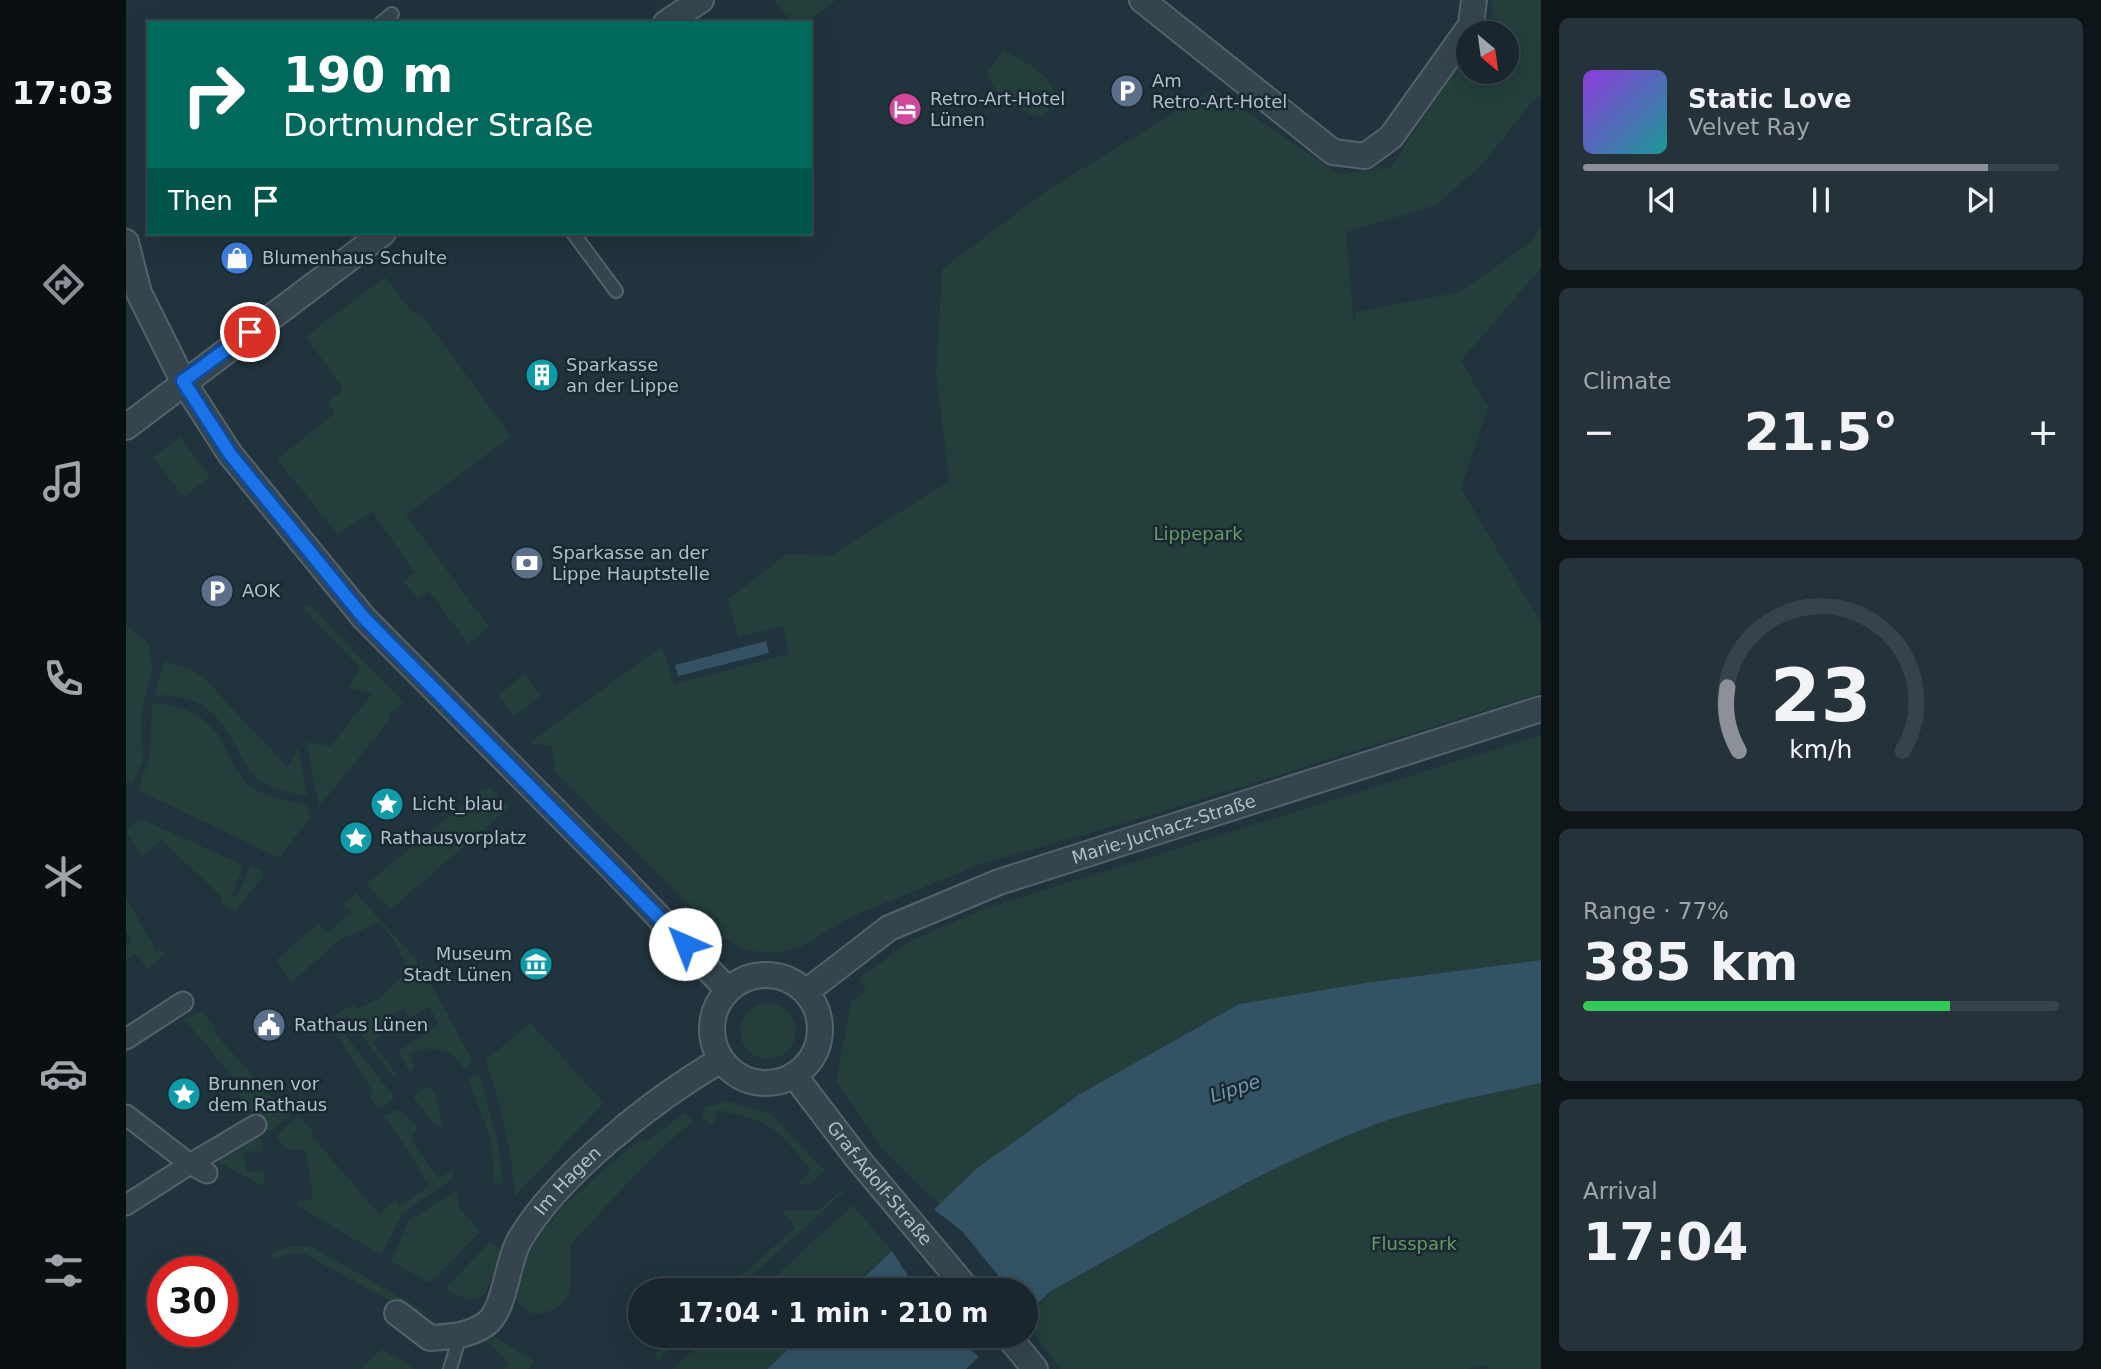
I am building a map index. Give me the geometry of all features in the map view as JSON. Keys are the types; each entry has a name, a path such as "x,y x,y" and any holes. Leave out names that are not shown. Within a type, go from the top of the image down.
{"street":[{"path":"669,13 701,0"},
{"path":"1142,0 1168,8 1333,152 1365,156 1391,137 1471,25 1474,0"},
{"path":"126,427 183,381 380,235"},
{"path":"126,242 139,293 183,381 230,454 364,618 728,990"},
{"name":"Marie-Juchacz-Straße","path":"806,992 889,928 999,882 1541,709"},
{"path":"767,974 788,980 806,992 815,1005 820,1037 807,1065 779,1082 754,1082 732,1072 721,1060 711,1037 714,1011 728,990 739,981 767,974"},
{"path":"126,1039 183,1002"},
{"name":"Im Hagen","path":"397,1312 429,1338 460,1336 488,1323 503,1294 508,1269 518,1242 551,1197 599,1151 686,1080 721,1060"},
{"name":"Graf-Adolf-Straße","path":"794,1075 958,1278"},
{"path":"126,1115 198,1168"},
{"path":"126,1205 198,1168 256,1125"},
{"path":"1018,1348 1034,1367"}],"lane":[{"path":"383,21 392,14"},
{"path":"574,235 616,291"},
{"path":"450,1369 460,1336"}],"green space":[{"path":"775,0 834,0 807,21 790,21"},
{"name":"Lippepark","path":"1491,0 1541,0 1541,97 1535,98 1481,166 1436,205 1346,232 1354,326 1356,312 1460,292 1531,242 1541,227 1541,268 1461,361 1488,407 1461,489 1541,623 1541,693 1125,823 981,864 851,917 803,946 778,953 748,951 723,938 555,772 552,746 529,743 662,646 674,684 789,654 783,626 738,637 728,599 787,554 830,556 949,481 936,373 942,269 1046,191 1213,89 1340,175 1391,167 1456,68 1456,84 1519,84 1519,21 1488,21 1492,15"},
{"path":"1004,50 1037,70 1052,86 1054,95 1051,106 1042,118 1008,102 990,81 987,72"},
{"path":"385,277 413,313 421,313 511,436 406,515 489,627 468,644 429,591 418,599 403,581 414,572 372,511 338,535 277,459 335,413 327,402 343,390 306,336"},
{"path":"180,437 210,477 185,496 153,457"},
{"path":"309,604 404,703 389,714 391,718 319,807 306,742 331,746 372,693 348,688 360,668 306,611 303,607"},
{"path":"126,624 149,644 152,671 141,715 143,761 131,786 126,781"},
{"path":"165,661 192,670 205,679 288,768 298,747 307,796 277,789 256,778 222,725 205,708 184,698 154,695"},
{"path":"524,673 541,696 514,716 498,696"},
{"path":"152,703 187,710 205,721 220,738 242,778 256,790 307,805 310,818 279,858 138,790 150,756"},
{"path":"1541,735 1541,960 1364,983 1239,1004 1080,1094 976,1169 940,1205 885,1152 836,1081 851,1002 866,990 858,979 912,940 987,908"},
{"path":"490,788 510,807 390,910 366,884 479,792"},
{"path":"141,819 243,865 232,895 237,897 250,866 262,871 263,877 235,912 219,901 222,898 162,840 142,857 126,830"},
{"path":"356,893 418,962 409,970 410,976 421,965 473,1062 464,1070 447,1052 425,1049 409,1053 414,1067 411,1074 398,1051 439,1024 429,1007 409,1018 403,1009 374,1027 381,1037 373,1043 397,1075 393,1077 347,1016 328,1030 323,1022 353,1005 358,1008 378,999 408,970 395,942 379,922 341,939 291,983 276,960 318,924 328,933 351,912 344,904"},
{"path":"126,898 157,952 162,950 165,955 147,969 136,953 126,959 126,945 132,941 126,932"},
{"path":"768,1003 783,1008 791,1016 796,1031 791,1046 783,1054 768,1059 753,1054 745,1046 740,1031 745,1016 753,1008"},
{"path":"202,1012 216,1028 213,1031 280,1106 287,1101 296,1111 269,1132 239,1095 244,1090 183,1018"},
{"path":"531,1023 604,1103 515,1196 504,1126 485,1060"},
{"path":"341,1030 393,1095 394,1099 378,1110 369,1095 373,1092 336,1034"},
{"path":"479,1073 498,1143 503,1183 494,1184 491,1141 468,1078"},
{"name":"Flusspark","path":"1541,1083 1541,1369 1488,1369 1487,1365 1467,1369 1061,1369 1038,1339 1038,1305 1051,1291 1208,1204 1329,1143 1413,1112"},
{"path":"426,1086 434,1090 443,1125 441,1127 434,1124 413,1097"},
{"path":"726,1101 771,1114 825,1171 808,1185 798,1183 811,1171 781,1136 750,1118 717,1110 714,1124 709,1125 701,1116 705,1107"},
{"path":"398,1109 417,1126 411,1140 438,1178 452,1170 454,1178 403,1213 381,1255 298,1206 297,1201 313,1199 305,1149 286,1150 276,1136 299,1115 314,1132 311,1135 379,1214 395,1200 400,1205 430,1186 385,1116"},
{"path":"685,1112 694,1121 659,1150 571,1244 571,1281 565,1300 548,1312 533,1314 515,1301 531,1250 565,1205 641,1139 647,1141"},
{"path":"253,1132 262,1142 263,1151 243,1152 247,1172 264,1171 265,1187 213,1159"},
{"path":"841,1190 844,1192 749,1278 738,1278 795,1228 782,1211 817,1211"},
{"path":"456,1191 460,1208 480,1232 430,1283 391,1261 409,1220"},
{"path":"853,1205 891,1250 862,1278 773,1278"},
{"path":"489,1242 502,1249 483,1296 467,1300 445,1289"},
{"path":"285,1247 312,1247 423,1310 422,1319 305,1254 289,1254 274,1259 270,1254"},
{"path":"492,1335 535,1361 528,1369 503,1369 509,1364 486,1341"},
{"path":"661,1348 672,1348 659,1360 653,1355"},
{"path":"695,1348 789,1348 767,1369 672,1369"},
{"path":"382,1349 413,1367 413,1369 360,1369"}],"water":[{"path":"766,641 769,653 678,676 675,665"},
{"name":"Lippe","path":"1541,960 1541,1083 1413,1112 1329,1143 1208,1203 1051,1291 1038,1303 1038,1278 863,1278 976,1169 1080,1094 1239,1004 1364,983"},
{"path":"789,1348 989,1348 966,1369 767,1369"}],"pier":[{"path":"932,1208 962,1231 1000,1278 909,1278 890,1248"},
{"path":"970,1348 994,1348 982,1360"}],"place":[{"name":"Am Retro-Art-Hotel","path":"1127,91"},
{"name":"Retro-Art-Hotel Lünen","path":"905,109"},
{"name":"Blumenhaus Schulte","path":"237,258"},
{"name":"Sparkasse an der Lippe","path":"542,375"},
{"name":"Sparkasse an der Lippe Hauptstelle","path":"527,563"},
{"name":"AOK","path":"217,591"},
{"name":"Licht_blau","path":"387,804"},
{"name":"Rathausvorplatz","path":"356,838"},
{"name":"Museum Stadt Lünen","path":"536,964"},
{"name":"Rathaus Lünen","path":"269,1025"},
{"name":"Brunnen vor dem Rathaus","path":"184,1094"}],"route":[{"path":"250,332 183,381 230,454 364,618 685,944"}]}
